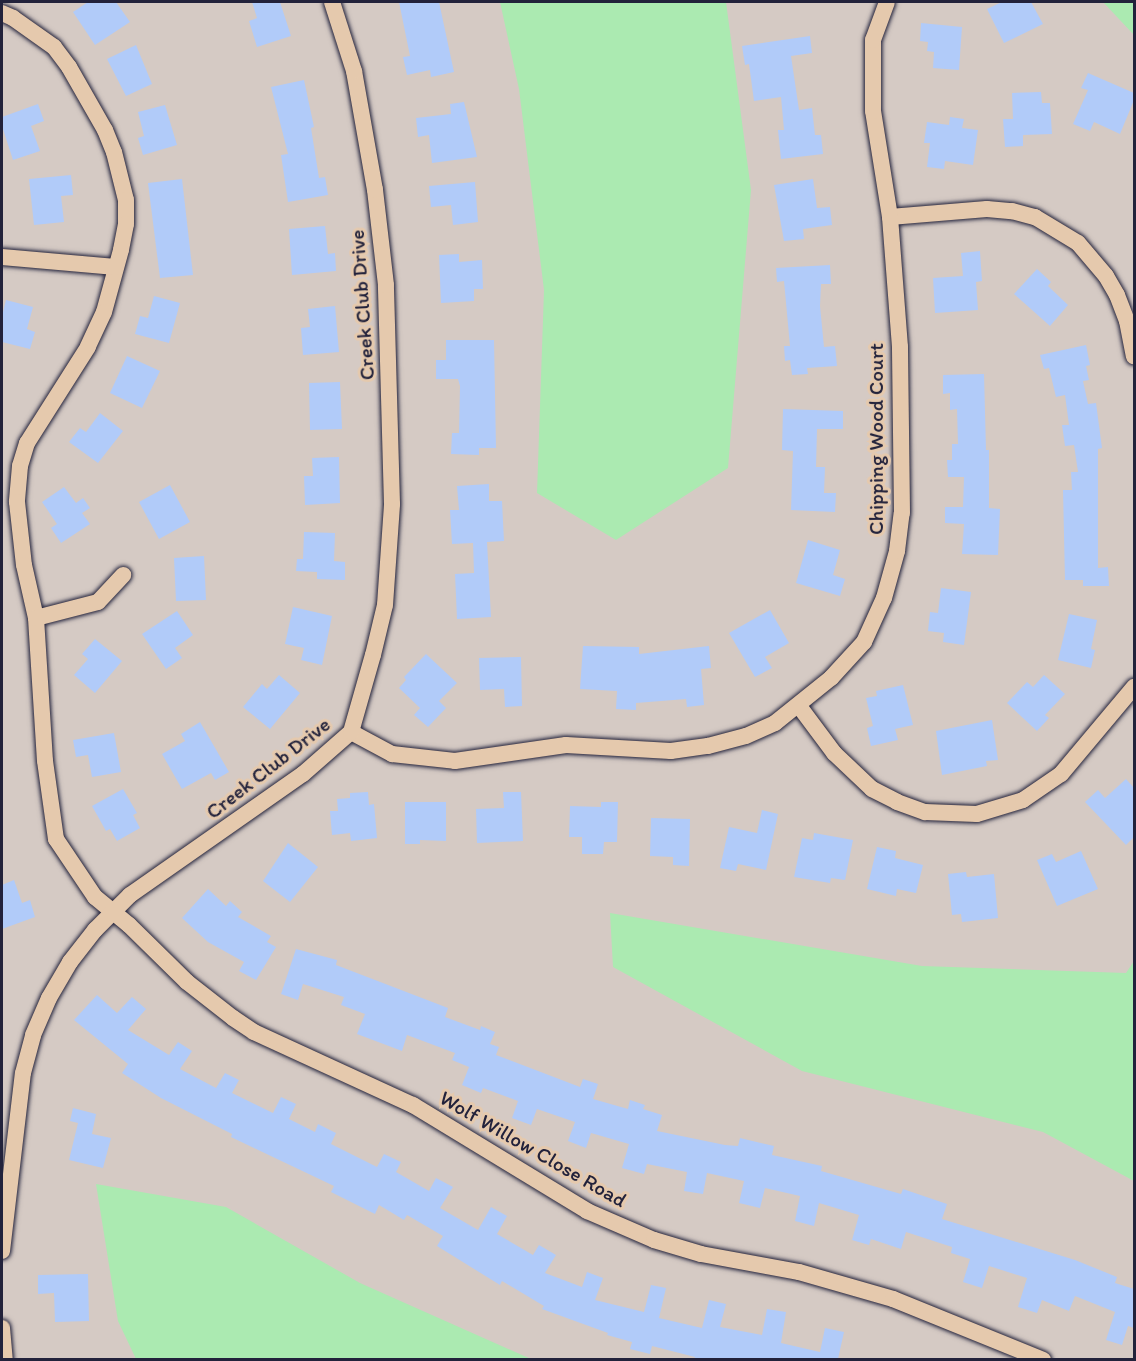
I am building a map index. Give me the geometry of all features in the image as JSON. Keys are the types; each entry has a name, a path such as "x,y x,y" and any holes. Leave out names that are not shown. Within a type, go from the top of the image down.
{"street":[{"name":"Creek Club Drive","path":"2,1251 16,1111 33,1035 49,998 70,962 112,911 130,895 303,774 330,754 351,732 385,605 392,504 391,401 386,285 375,190 354,70 332,2"},
{"name":"Chipping Wood Court","path":"351,732 392,754 455,761 566,745 671,751 708,746 746,736 775,723 831,678 864,642 884,598 897,552 902,513 900,346 890,218 873,111 873,40 887,2"},
{"name":"Wolf Willow Close Road","path":"2,13 13,18 54,47 82,87 105,130 121,176 126,200 126,224 104,312 88,347 27,443 20,466 17,502 24,565 36,618 45,761 56,839 95,897 178,975 254,1032 413,1105 587,1211 654,1240 700,1254 799,1272 893,1299 1043,1359"},
{"path":"890,218 987,209 1012,211 1035,217 1078,243 1106,276 1117,295 1127,321 1134,356"},
{"path":"2,257 116,267"},
{"path":"36,618 98,603 123,575"},
{"path":"799,706 834,753 872,789 897,802 925,812 977,814 1023,800 1061,774 1134,687"},
{"path":"2,1328 5,1359"}],"green space":[{"path":"500,2 726,2 751,190 728,468 616,540 537,493 544,290 519,89"},
{"path":"1103,2 1134,2 1134,35"},
{"path":"610,913 922,966 1126,973 1134,961 1134,1181 1043,1132 802,1071 613,967"},
{"path":"96,1184 226,1207 360,1283 531,1359 136,1359 118,1321"}],"building":[{"path":"88,2 116,2 130,22 95,45 73,12"},
{"path":"252,2 280,2 291,36 257,47 249,21 257,18"},
{"path":"399,2 439,2 454,72 431,77 430,70 407,75 403,57 410,56"},
{"path":"1002,2 1031,2 1043,24 1004,43 987,9"},
{"path":"921,23 962,27 959,70 933,68 934,52 927,51 928,42 920,41"},
{"path":"810,36 812,53 791,56 799,110 812,108 815,135 821,135 823,154 781,159 778,130 784,130 781,97 754,101 749,64 745,65 742,46"},
{"path":"136,45 152,84 126,96 107,59"},
{"path":"1088,73 1134,93 1134,100 1120,134 1094,122 1090,131 1073,124 1088,90 1081,88"},
{"path":"304,80 314,127 311,128 319,178 325,177 328,195 288,202 281,155 288,154 271,87"},
{"path":"1041,92 1042,103 1050,103 1052,134 1023,135 1023,146 1005,147 1003,119 1013,119 1012,93"},
{"path":"464,102 477,157 432,163 429,135 418,137 416,118 451,114 450,104"},
{"path":"38,104 44,121 31,126 40,151 13,160 2,126 2,117"},
{"path":"165,105 177,145 143,155 138,138 144,136 138,112"},
{"path":"950,117 964,119 962,128 978,130 973,165 945,161 944,169 927,167 930,143 924,143 927,122 949,125"},
{"path":"71,175 73,195 61,196 64,222 34,225 29,179"},
{"path":"182,179 193,275 160,278 148,183"},
{"path":"813,179 817,208 830,207 832,225 803,229 804,239 784,241 774,185"},
{"path":"475,182 478,222 453,225 451,205 431,207 429,186"},
{"path":"325,226 328,254 335,253 336,271 292,275 289,229"},
{"path":"980,251 982,281 976,282 978,310 935,313 933,278 963,276 961,253"},
{"path":"459,254 459,262 482,260 483,289 474,289 474,301 441,303 439,255"},
{"path":"830,265 831,284 821,284 820,306 824,347 835,346 837,366 807,368 808,374 792,375 790,360 785,361 784,346 790,346 784,281 777,282 776,268"},
{"path":"1037,269 1051,282 1048,286 1068,305 1050,326 1014,294"},
{"path":"154,296 180,303 169,343 135,334 140,316 148,318"},
{"path":"6,300 33,307 27,329 35,332 30,349 2,342 2,316"},
{"path":"335,306 339,352 303,355 301,328 310,327 308,309"},
{"path":"446,340 494,340 496,448 479,448 479,455 451,454 452,433 459,433 460,386 458,379 436,379 436,360 446,360"},
{"path":"1086,345 1090,365 1086,366 1089,380 1083,381 1088,404 1096,403 1102,448 1098,449 1098,568 1108,567 1109,586 1083,586 1083,580 1065,580 1063,490 1072,490 1071,472 1078,472 1074,445 1065,446 1062,425 1069,425 1065,395 1056,397 1049,368 1044,369 1040,355"},
{"path":"127,356 160,371 142,408 110,393"},
{"path":"984,374 986,450 989,450 989,508 1000,509 998,555 962,554 964,524 945,523 945,507 963,507 964,477 948,477 947,460 952,460 952,444 958,444 957,409 950,410 950,393 943,394 943,375"},
{"path":"340,382 342,429 310,430 309,383"},
{"path":"783,409 843,411 843,429 817,429 816,467 825,467 824,493 836,493 835,512 791,510 793,451 782,450"},
{"path":"100,413 123,431 98,463 69,442 80,428 86,432"},
{"path":"339,457 340,503 305,505 304,476 313,476 312,458"},
{"path":"489,484 489,501 502,501 504,541 487,542 491,617 457,619 455,574 474,573 473,543 452,544 450,510 459,510 457,486"},
{"path":"170,485 190,522 159,539 139,502"},
{"path":"64,487 76,503 83,498 90,508 82,513 90,524 61,543 51,528 57,524 42,502"},
{"path":"304,532 335,533 334,561 345,562 345,580 317,579 317,572 296,571 297,559 303,559"},
{"path":"808,540 840,550 833,575 845,579 840,596 796,583"},
{"path":"204,556 206,600 176,601 174,558"},
{"path":"941,588 971,592 964,645 943,642 944,633 928,631 930,612 938,613"},
{"path":"293,607 332,616 322,665 301,660 304,648 285,644"},
{"path":"770,610 789,643 765,657 772,668 755,677 729,633"},
{"path":"177,611 193,635 175,648 182,658 166,669 142,634"},
{"path":"1069,614 1097,620 1091,649 1095,650 1091,668 1058,660"},
{"path":"95,639 122,661 95,693 74,675 88,659 82,654"},
{"path":"583,646 639,647 639,654 709,646 711,668 701,669 704,705 687,707 686,699 636,703 636,710 616,709 617,691 580,689"},
{"path":"426,654 457,683 439,701 446,708 428,727 414,715 420,708 399,688 406,680 404,677"},
{"path":"521,657 522,706 505,707 504,689 480,690 479,658"},
{"path":"279,675 300,693 270,729 243,707 262,684 267,689"},
{"path":"1044,675 1065,694 1045,715 1049,718 1037,731 1007,703 1027,682 1033,687"},
{"path":"903,685 913,725 895,729 898,740 871,746 867,728 873,726 866,698 877,696 876,691"},
{"path":"992,720 998,760 986,761 987,766 942,775 936,731"},
{"path":"200,722 229,772 215,780 211,773 182,789 162,754 185,741 181,734"},
{"path":"114,733 121,772 92,777 88,755 76,757 73,740"},
{"path":"1126,779 1134,788 1134,837 1126,845 1085,802 1098,790 1105,798"},
{"path":"123,789 137,813 133,815 140,828 117,841 110,829 106,831 92,806"},
{"path":"368,792 369,805 374,804 377,838 351,841 350,833 332,835 330,811 338,811 337,799 350,798 350,793"},
{"path":"503,792 521,792 523,841 477,843 476,809 504,808"},
{"path":"405,802 446,802 446,841 420,840 420,844 405,844"},
{"path":"601,802 618,802 617,842 604,842 603,854 582,854 582,837 569,837 570,806 601,807"},
{"path":"762,810 778,814 766,870 738,864 736,871 720,868 729,827 757,833"},
{"path":"651,818 690,819 689,866 673,865 673,857 650,856"},
{"path":"814,833 853,840 845,880 831,878 830,883 794,877 802,838 813,840"},
{"path":"288,843 318,867 290,902 263,881"},
{"path":"877,847 896,851 895,858 923,865 916,893 897,889 896,896 867,889"},
{"path":"1081,851 1098,889 1057,906 1037,860 1052,854 1056,862"},
{"path":"966,872 967,877 994,874 998,918 962,922 961,914 952,915 948,874"},
{"path":"14,880 22,903 30,900 35,917 2,929 2,885"},
{"path":"208,889 226,906 230,901 242,912 238,917 271,936 267,942 276,947 256,980 239,971 244,962 208,942 182,918"},
{"path":"296,949 337,960 336,965 448,1008 445,1017 480,1030 481,1026 495,1032 490,1044 499,1047 496,1055 580,1087 583,1079 598,1084 593,1099 628,1109 630,1100 645,1105 643,1109 662,1115 657,1131 725,1145 738,1146 740,1138 774,1146 772,1155 822,1166 821,1171 901,1194 903,1189 947,1204 942,1219 1075,1260 1117,1277 1115,1283 1134,1289 1134,1328 1128,1326 1122,1345 1106,1340 1115,1312 1075,1296 1069,1311 1042,1300 1037,1313 1018,1307 1027,1278 989,1266 982,1288 963,1282 970,1259 951,1253 952,1247 906,1232 901,1249 871,1239 869,1245 852,1240 859,1215 819,1203 814,1226 795,1221 800,1196 765,1188 760,1208 739,1203 744,1181 707,1173 703,1194 684,1191 687,1172 647,1164 644,1174 622,1168 629,1144 591,1133 586,1148 568,1141 575,1122 537,1109 531,1125 512,1118 518,1101 483,1088 481,1093 462,1085 469,1067 452,1060 455,1053 407,1035 402,1051 357,1034 365,1014 341,1005 344,997 303,984 298,1000 281,994"},
{"path":"97,995 117,1013 132,997 146,1009 128,1030 169,1055 178,1042 192,1051 180,1069 216,1088 225,1073 239,1080 232,1093 273,1113 281,1097 296,1104 289,1119 315,1132 318,1124 336,1133 331,1144 377,1167 384,1154 401,1162 396,1172 429,1191 436,1178 453,1187 440,1208 478,1230 491,1207 507,1216 497,1234 533,1255 539,1245 556,1255 545,1273 582,1287 587,1272 603,1278 595,1300 644,1312 651,1285 666,1288 659,1318 702,1328 709,1300 726,1304 720,1327 762,1335 767,1309 786,1312 781,1343 820,1352 825,1328 844,1332 838,1359 694,1359 695,1357 652,1346 650,1354 630,1349 632,1342 607,1335 608,1333 542,1309 544,1306 502,1281 500,1285 437,1246 443,1236 407,1215 404,1220 379,1205 375,1214 331,1192 334,1186 231,1137 232,1134 161,1098 122,1073 128,1064 74,1020"},
{"path":"73,1108 96,1114 92,1134 111,1138 103,1168 69,1160 78,1123 70,1121"},
{"path":"88,1274 89,1321 55,1322 54,1293 38,1294 38,1275"}]}
